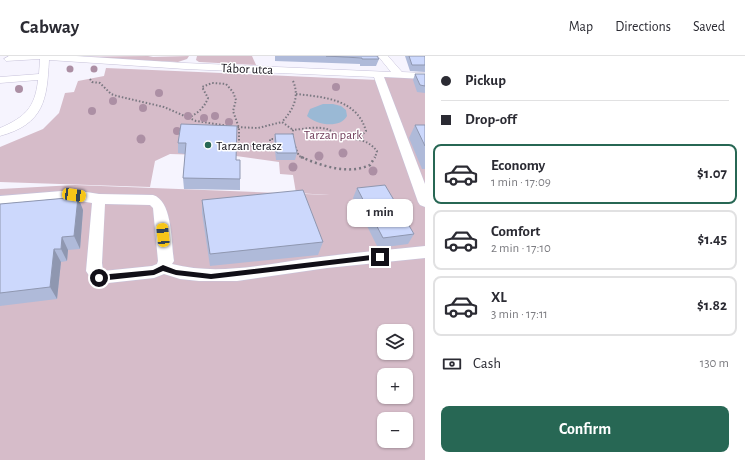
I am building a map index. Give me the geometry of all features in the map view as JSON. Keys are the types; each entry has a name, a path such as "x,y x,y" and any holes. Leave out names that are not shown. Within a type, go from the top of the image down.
{"street":[{"name":"Tábor utca","path":"9,59 32,56 185,66 425,76"},
{"path":"185,66 193,56"},
{"path":"255,56 262,69"},
{"path":"383,56 399,75"},
{"path":"0,132 16,125 30,116 37,109 40,98 45,57"},
{"path":"378,74 425,202"},
{"path":"0,80 43,77"},
{"path":"0,123 20,114 40,98"},
{"path":"0,201 74,195 99,198 153,200 159,206 166,261 163,268 154,272 99,278 94,271 99,198"},
{"path":"163,268 176,273 211,276 425,252"}],"path":[{"path":"90,79 92,82 100,83 111,94 164,108 196,121 240,128 267,127 282,122 290,114 294,105 296,90 290,77"},
{"path":"188,118 198,113 206,105 208,98 202,87 212,83 226,84 233,92 236,100 233,111 240,128 239,145 270,146 270,139 277,139"},
{"path":"296,94 323,96 342,102 364,122 366,131 361,136 364,140"},
{"path":"282,122 293,130 307,128 326,129 343,137 364,140 372,145 377,151 375,158 370,165 358,169 344,169 320,164 299,156 292,139 293,130"},
{"path":"285,139 292,139"}],"green space":[{"path":"189,56 187,59 178,62 64,57"},
{"path":"197,56 252,56 256,65 199,62 196,60"},
{"name":"Tarzan park","path":"106,68 378,80 377,74 425,76 425,460 0,460 0,189 75,185 330,195 296,193 293,175 280,174 279,162 236,156 170,154 155,161 150,187 0,182 0,147 43,129 59,113 65,93 74,92 78,81 104,76"}],"water":[{"path":"323,104 341,106 346,110 347,116 339,123 328,124 316,122 307,116 310,109"}],"building":[{"path":"326,56 377,56 379,59 362,59"},
{"path":"409,56 425,56 425,65 412,65"},
{"path":"415,74 425,74 425,86 420,85"},
{"path":"181,124 237,126 236,160 240,160 240,179 183,178 186,143 178,143"},
{"path":"415,125 425,125 425,146"},
{"path":"275,134 293,134 297,153 277,153"},
{"path":"385,185 414,234 383,238 357,188"},
{"path":"303,190 323,242 210,254 202,200"},
{"path":"78,197 74,236 62,237 61,249 54,249 50,287 0,293 0,204"}],"place":[{"name":"Tarzan terasz","path":"208,145"}],"route":[{"path":"99,278 154,272 163,268 176,273 211,276 380,257"}]}
